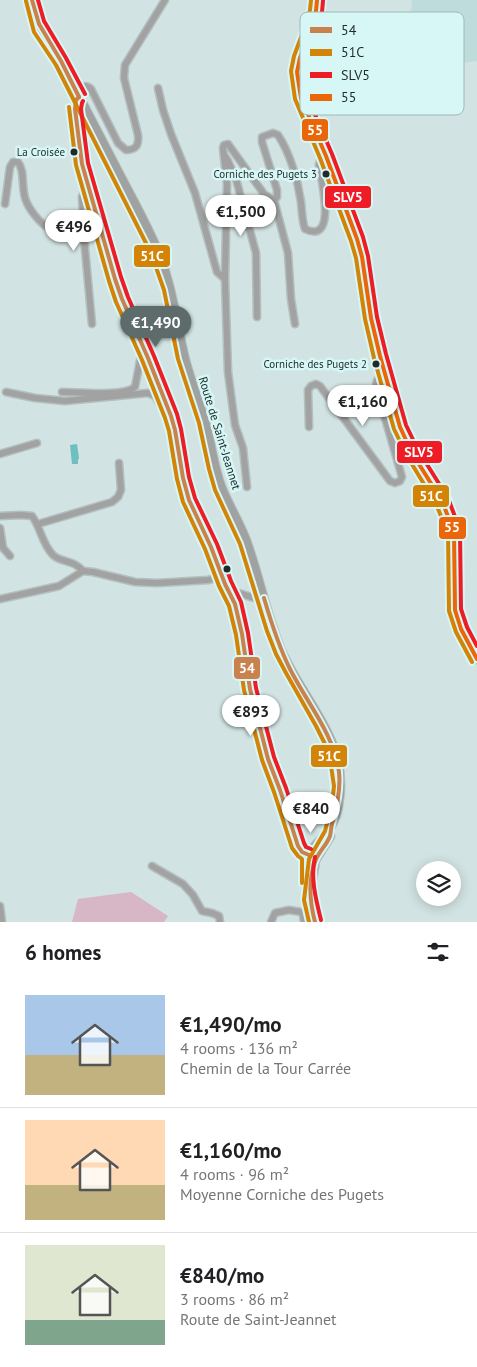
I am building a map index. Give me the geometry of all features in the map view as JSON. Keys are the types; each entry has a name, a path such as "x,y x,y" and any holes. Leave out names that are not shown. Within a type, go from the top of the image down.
{"main road":[{"name":"Route de Saint-Jeannet","path":"32,0 40,29 57,55 77,93 149,234 164,268 174,305 184,358 205,421 221,488 246,542 282,652 332,744 340,786 339,797 331,833 318,853 313,868 310,900"},
{"path":"300,58 297,72 300,92"},
{"path":"308,115 357,239 362,257 371,318 404,437 442,501 454,532 455,610 458,622 477,659"},
{"name":"Route de Saint-Jeannet","path":"315,922 310,900 306,863 309,855 333,824"}],"street":[{"path":"165,0 124,65 124,78 138,135 137,146 134,149 126,150 118,143 91,88 84,86 77,93 75,108 82,164 122,299 143,345 171,416 189,500 235,604 250,689 268,759 298,846 302,852 309,855 318,853"},
{"path":"158,88 171,134 195,193 217,272 225,279"},
{"path":"274,200 277,197 277,190 262,137 273,133 278,135 287,152 299,193 303,225 309,232 316,232 324,222 326,213 319,165 320,161 326,156"},
{"path":"247,487 243,448 235,425 228,372 225,279 227,184 223,154 224,145 228,144 264,194 274,200 288,253 295,324"},
{"path":"223,154 236,180 256,253 257,317"},
{"path":"5,204 10,167 13,162 18,162 22,166 23,193 27,205 44,225 51,229 66,230 78,227 83,221"},
{"path":"88,185 82,198 92,324"},
{"path":"62,392 114,393 132,390 135,387 143,345"},
{"path":"309,427 308,390 316,384 320,386 390,481 395,483 400,481 402,477 376,388 376,382 379,377 385,374"},
{"path":"6,392 35,398 65,400 148,393 155,396 163,409 171,416"},
{"path":"0,454 36,443"},
{"path":"38,524 112,502 118,497 121,490 119,463"},
{"path":"0,516 32,516 38,524 48,549 54,557 74,563 83,571"},
{"path":"0,528 3,548 10,556"},
{"path":"0,599 60,586 83,571 135,582 157,583 208,580 222,576"},
{"path":"231,593 264,598"},
{"path":"152,866 183,884 202,911 216,914 219,916 220,922"},
{"path":"0,906 2,922"},
{"path":"271,922 275,913 289,910 302,913 304,922"}],"shaded area":[{"path":"412,0 477,0 477,61 464,63 464,12 411,12"},
{"path":"131,892 168,916 164,922 72,922 78,899"}],"water":[{"path":"77,444 78,464 72,464 70,445"}],"transit line":[{"name":"54","path":"32,0 39,24 61,61 79,97"},
{"name":"SLV5","path":"38,0 44,21 85,94"},
{"name":"51C","path":"309,12 311,0"},
{"name":"55","path":"316,12 317,0"},
{"name":"51C","path":"26,1 34,32 56,65 151,253 164,290 178,359 199,423 215,490 240,544 276,654 316,726 330,759 334,786 332,805 325,831 309,859 304,900 309,922"},
{"name":"SLV5","path":"322,12 323,1"},
{"name":"51C","path":"300,40 291,71 295,99 300,111"},
{"name":"55","path":"300,58 297,72 300,92"},
{"name":"54","path":"79,97 76,100 75,109 82,164 115,279 171,416 189,500 235,604 242,634 250,689 268,759 298,846 302,852 309,855"},
{"name":"SLV5","path":"83,101 81,109 88,163 121,277 177,414 195,498 217,544 241,602 248,633 256,688 274,757 304,843 306,847 311,849"},
{"name":"51C","path":"69,107 76,165 109,281 165,418 183,502 229,606 236,635 244,690 262,760 292,848 302,859 302,883"},
{"name":"51C","path":"302,115 320,158 356,258 365,319 394,429 407,456 436,504 448,533 449,611 456,632 472,662"},
{"name":"55","path":"308,115 357,239 362,257 371,318 400,427 412,453 442,501 454,532 455,610 461,629 477,659"},
{"name":"SLV5","path":"315,115 363,237 368,256 377,317 406,425 418,450 448,498 460,530 461,609 467,627 477,646"},
{"name":"54","path":"264,598 282,652 326,732 332,745 339,772 338,798 330,836 316,858 311,877 311,900 315,922"},
{"name":"SLV5","path":"315,857 313,880 321,920"}],"place":[{"name":"La Croisée","path":"74,152"},
{"name":"Corniche des Pugets 3","path":"326,174"},
{"name":"Corniche des Pugets 2","path":"376,364"}]}
